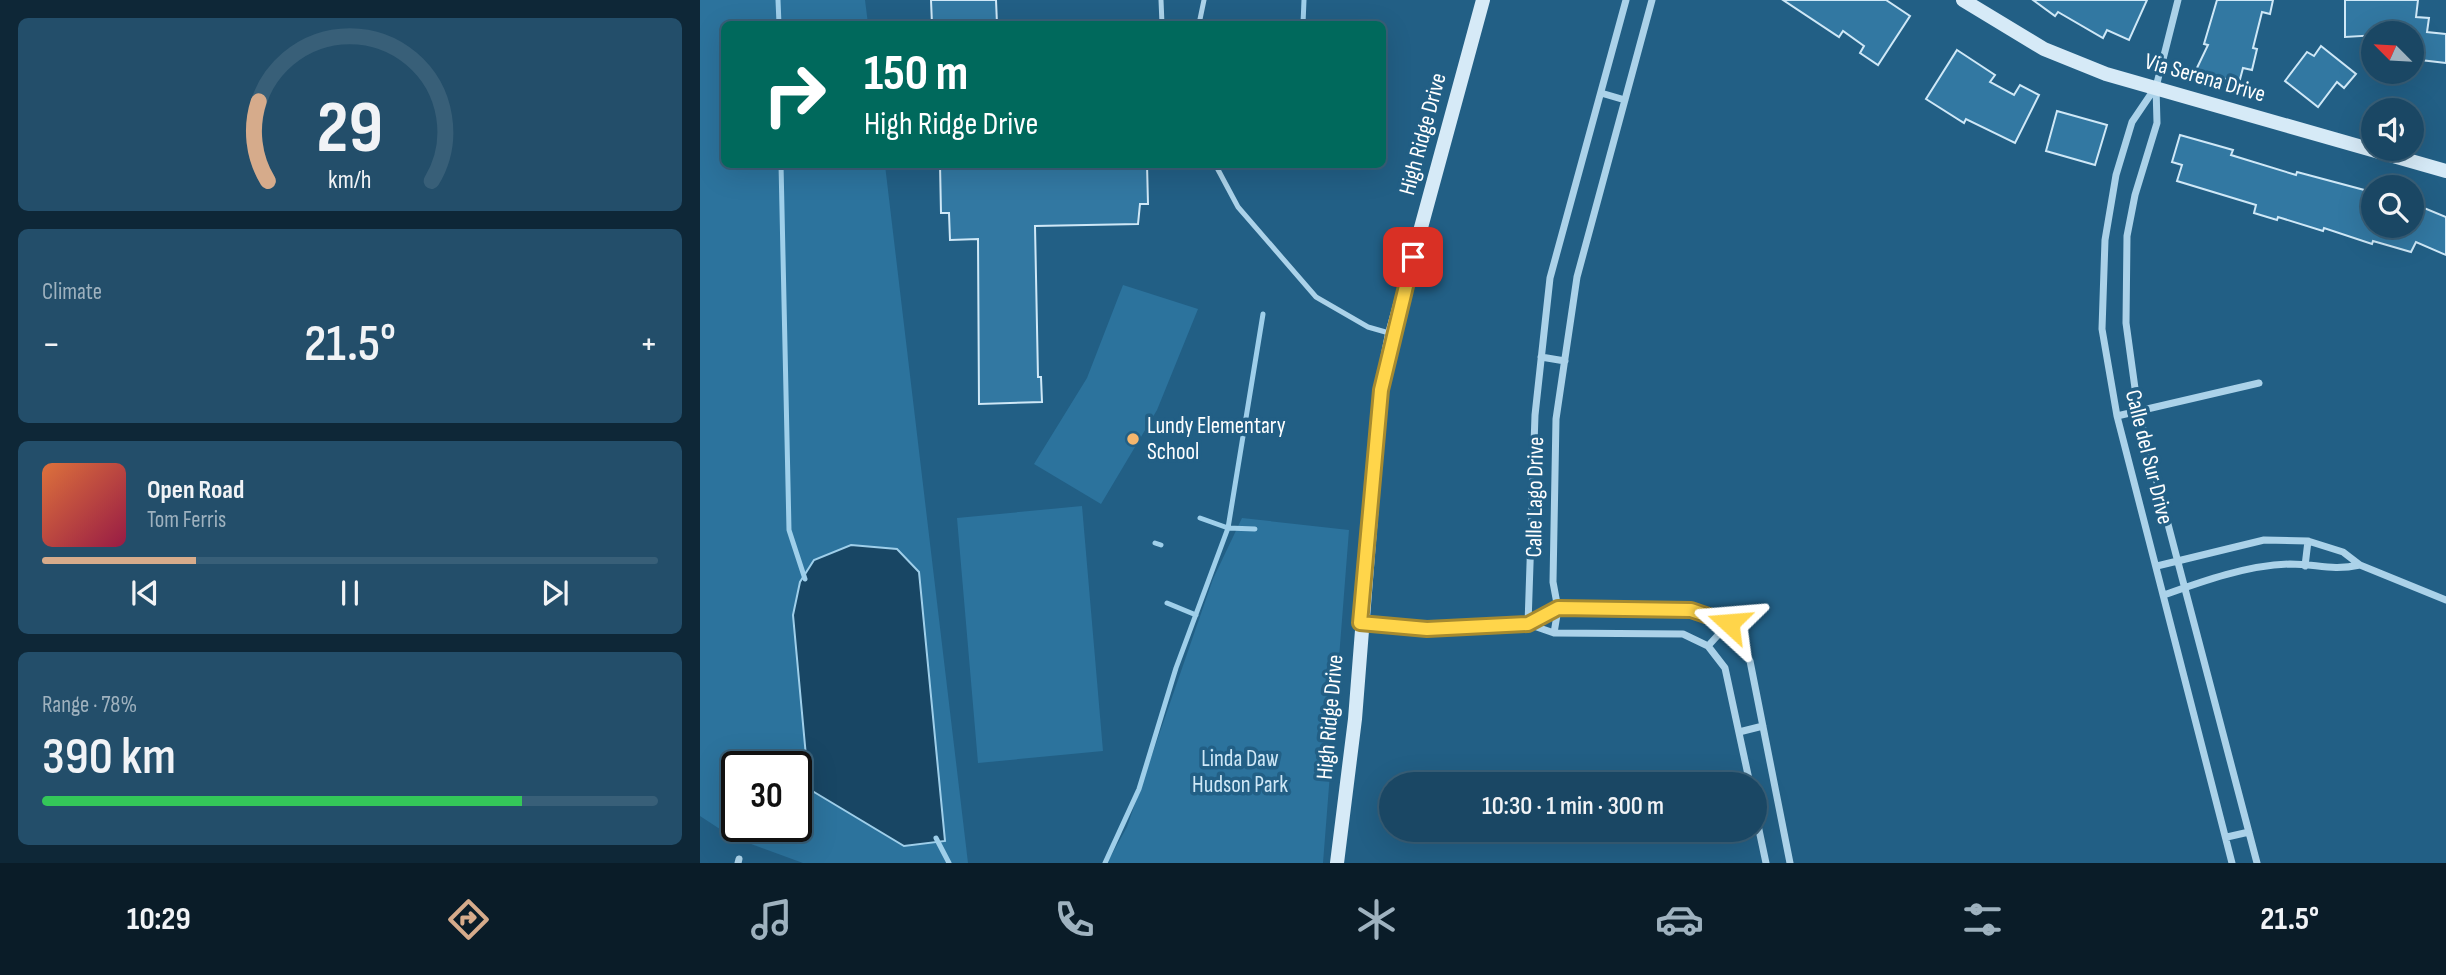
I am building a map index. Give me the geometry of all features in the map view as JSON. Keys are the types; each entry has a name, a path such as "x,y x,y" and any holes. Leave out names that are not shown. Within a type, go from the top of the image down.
{"street":[{"name":"High Ridge Drive","path":"1337,863 1355,719 1360,623 1381,390 1392,334 1483,0"},
{"name":"Calle Lago Drive","path":"1528,624 1535,415 1550,278 1626,0"},
{"name":"Calle Lago Drive","path":"1554,633 1558,608 1553,582 1556,419 1577,277 1652,0"},
{"name":"Via Serena Drive","path":"1963,0 2044,49 2106,74 2446,171"},
{"name":"Calle del Sur Drive","path":"2178,0 2156,87 2157,122 2135,195 2124,273 2126,323 2138,410 2256,863"},
{"name":"Calle del Sur Drive","path":"2156,87 2132,122 2116,176 2105,240 2102,329 2117,416 2232,863"},
{"path":"1601,93 1625,100"},
{"path":"1541,357 1565,361"},
{"path":"2117,416 2259,383"},
{"path":"2157,566 2264,540 2308,541 2343,552 2360,565 2446,600"},
{"path":"2305,566 2308,541"},
{"path":"2164,595 2250,570 2291,564 2336,570 2360,565"},
{"path":"1528,624 1558,608 1691,610 1729,623 1750,661 1790,863"},
{"path":"1360,623 1427,629 1528,624 1554,633 1683,634 1708,646 1725,667 1747,772"},
{"path":"1708,646 1729,623"},
{"path":"1739,732 1763,726"},
{"path":"2227,837 2249,832"},
{"path":"1762,842 1766,863"}],"lane":[{"path":"1161,0 1162,21"},
{"path":"1199,0 1201,11"},
{"path":"1199,21 1204,0"},
{"path":"1217,168 1238,207 1316,297 1368,327 1392,334"}],"green space":[{"path":"700,0 865,0 868,21 721,21 721,168 885,168 968,863 803,863 746,842 812,842 812,751 721,751 721,830 700,816"},
{"path":"1123,285 1198,309 1157,410 1101,504 1034,464 1087,378"},
{"path":"1082,506 1103,751 978,763 957,518"},
{"name":"Linda Daw Hudson Park","path":"1242,518 1349,530 1323,863 1107,863 1127,827 1213,579"}],"shaded area":[{"path":"851,545 897,549 919,572 945,841 904,846 812,791 812,751 806,751 793,615 800,582 814,560"}],"building":[{"path":"931,0 996,0 997,21 932,21"},
{"path":"1783,0 1886,0 1910,16 1878,65 1860,53 1864,46 1843,31 1839,37"},
{"path":"2033,0 2147,0 2129,40 2107,30 2103,38 2058,12 2055,16"},
{"path":"2217,0 2273,0 2270,14 2262,12 2253,48 2257,49 2252,70 2243,68 2239,83 2196,70 2208,45 2204,44"},
{"path":"2345,0 2418,0 2416,17 2429,18 2427,32 2446,34 2446,63 2424,60 2424,21 2361,21 2361,36 2345,37"},
{"path":"2321,46 2356,74 2344,88 2337,82 2318,107 2285,81 2307,52 2314,56"},
{"path":"1957,50 1995,75 1990,82 2014,95 2020,85 2039,95 2015,143 1966,119 1964,123 1926,99"},
{"path":"2057,111 2107,125 2095,165 2046,151"},
{"path":"2180,135 2233,150 2231,155 2296,175 2297,172 2361,189 2361,238 2424,238 2424,208 2446,217 2446,255 2416,242 2411,252 2373,241 2372,244 2324,228 2323,231 2278,217 2277,220 2254,213 2256,205 2177,181 2182,165 2172,162"},
{"path":"940,168 1147,168 1148,204 1140,204 1138,224 1035,226 1038,377 1041,377 1042,402 979,404 978,239 950,240 949,213 941,213"}],"waterway":[{"path":"778,0 779,21"},
{"path":"1303,21 1304,0"},
{"path":"781,168 789,530 805,579"},
{"path":"1105,863 1139,789 1176,668 1228,528 1263,314"},
{"path":"1200,518 1228,528 1255,529"},
{"path":"1155,543 1161,545"},
{"path":"1167,603 1196,615"},
{"path":"936,838 949,863"}],"place":[{"name":"Lundy Elementary School","path":"1133,439"}],"route":[{"path":"1413,257 1392,334 1381,390 1360,623 1427,629 1528,624 1558,608 1691,610 1729,623"}]}
